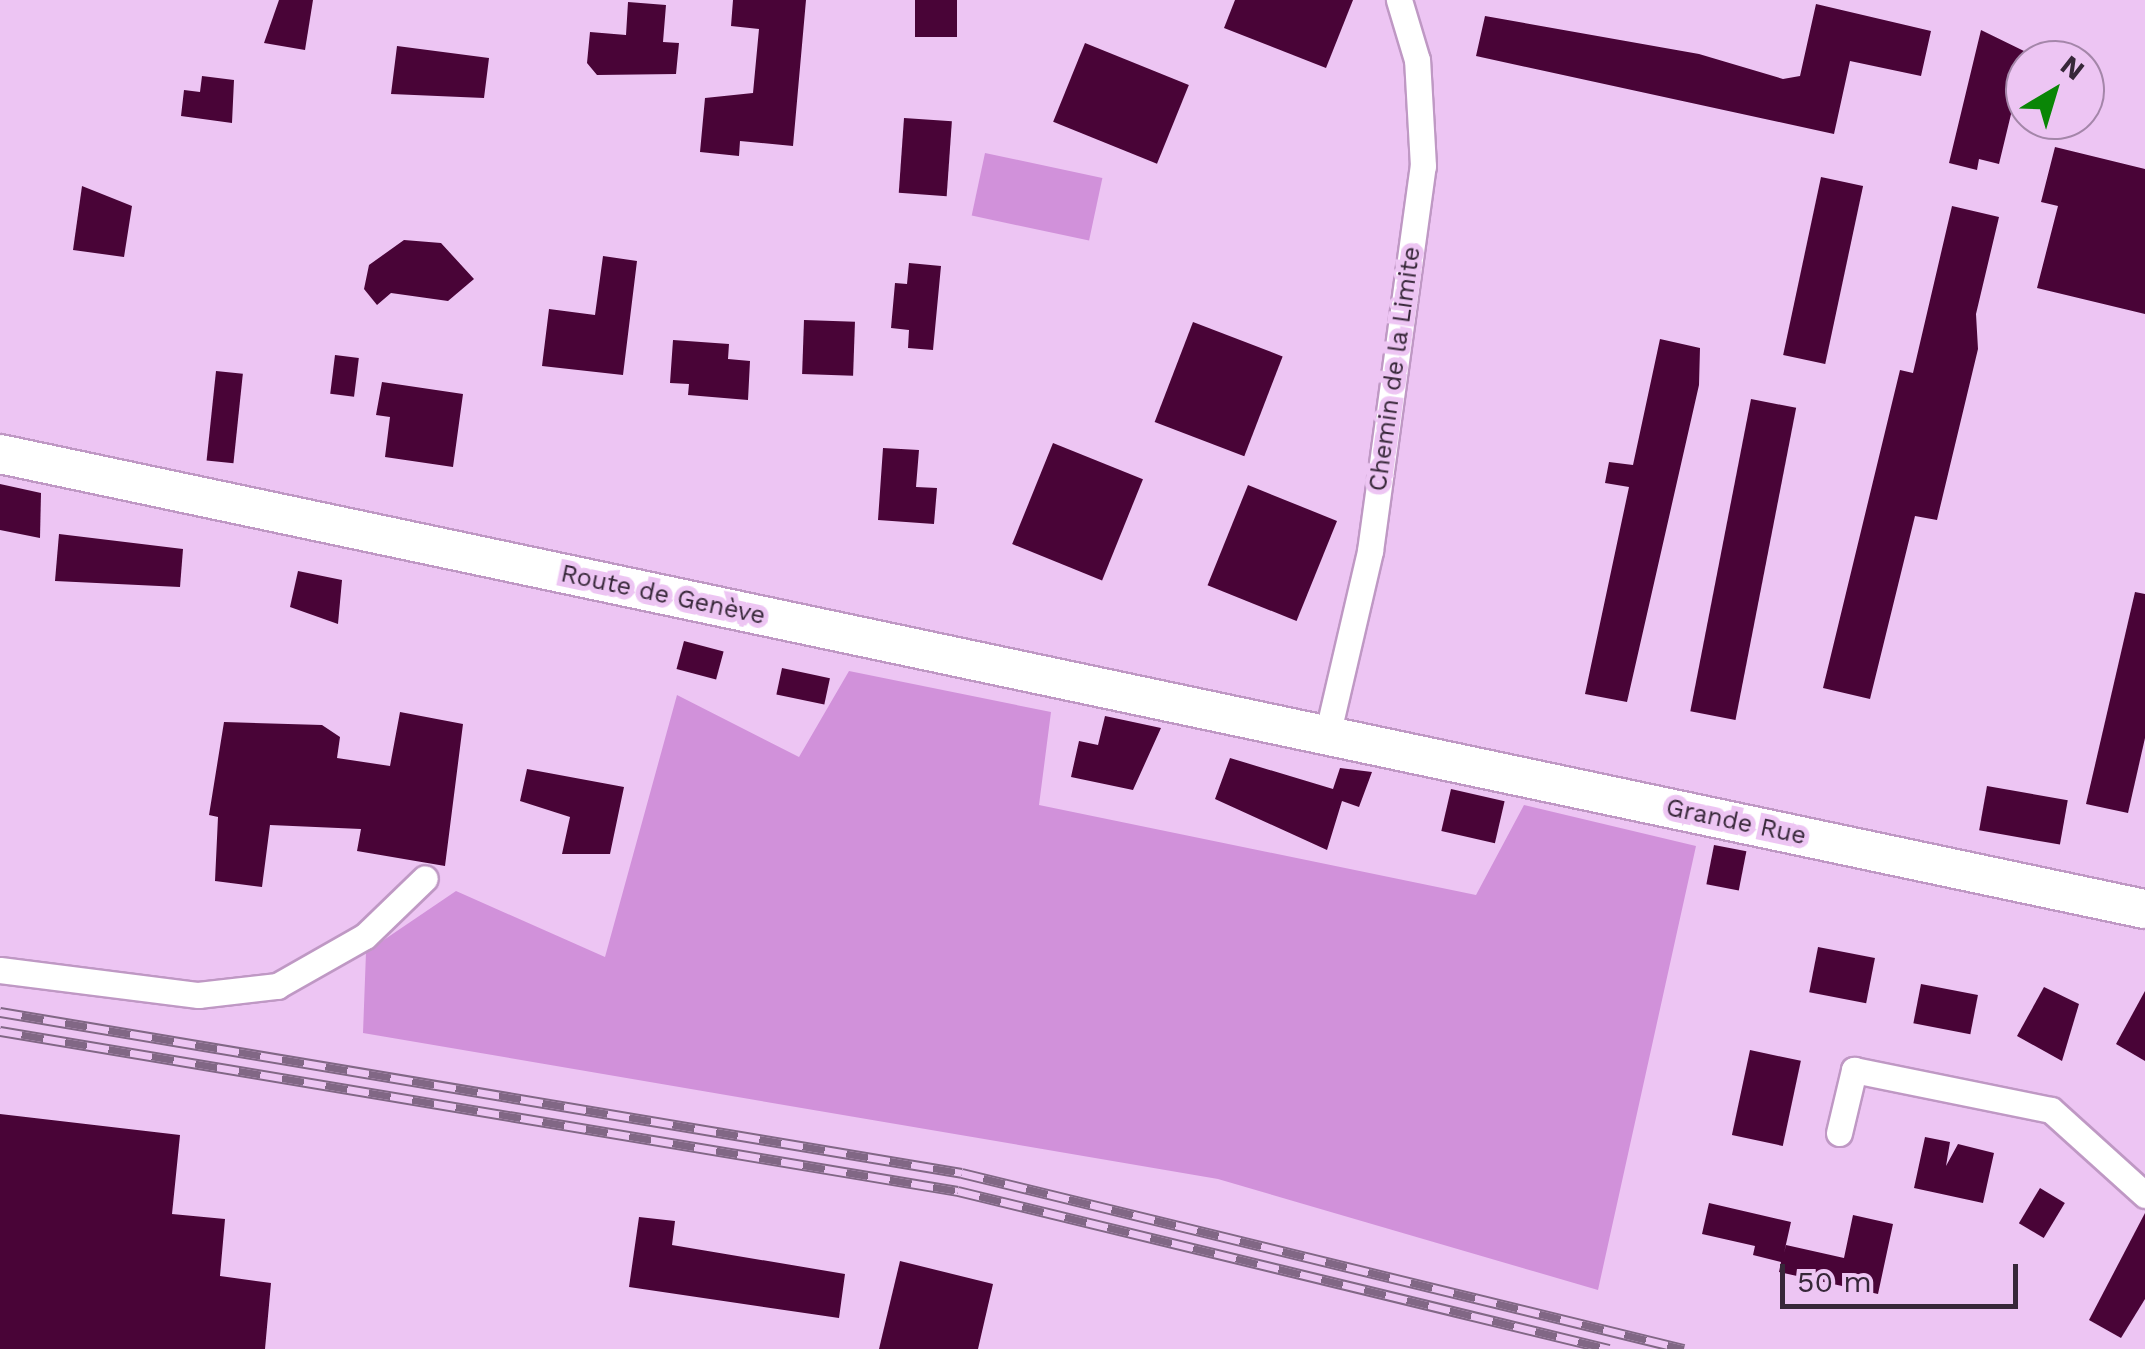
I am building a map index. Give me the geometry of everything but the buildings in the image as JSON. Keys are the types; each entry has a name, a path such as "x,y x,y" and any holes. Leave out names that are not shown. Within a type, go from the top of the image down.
{"main road":[{"name":"Route de Genève","path":"0,454 1326,736"},
{"name":"Grande Rue","path":"1326,736 2145,909"}],"street":[{"name":"Chemin de la Limite","path":"1326,736 1370,551 1423,166 1417,60 1399,0"},
{"path":"0,970 198,995 277,986 364,936 425,878"},
{"path":"1839,1133 1854,1070 1997,1098 2051,1110 2145,1195"}],"shaded area":[{"path":"985,153 1102,178 1089,241 972,216"},
{"path":"849,671 1051,712 1039,805 1476,895 1524,805 1696,846 1598,1290 1218,1179 363,1033 366,952 456,891 605,957 677,695 799,757"}],"railway":[{"path":"0,1012 962,1173 1684,1349"},
{"path":"0,1031 958,1191 1609,1349"}]}
